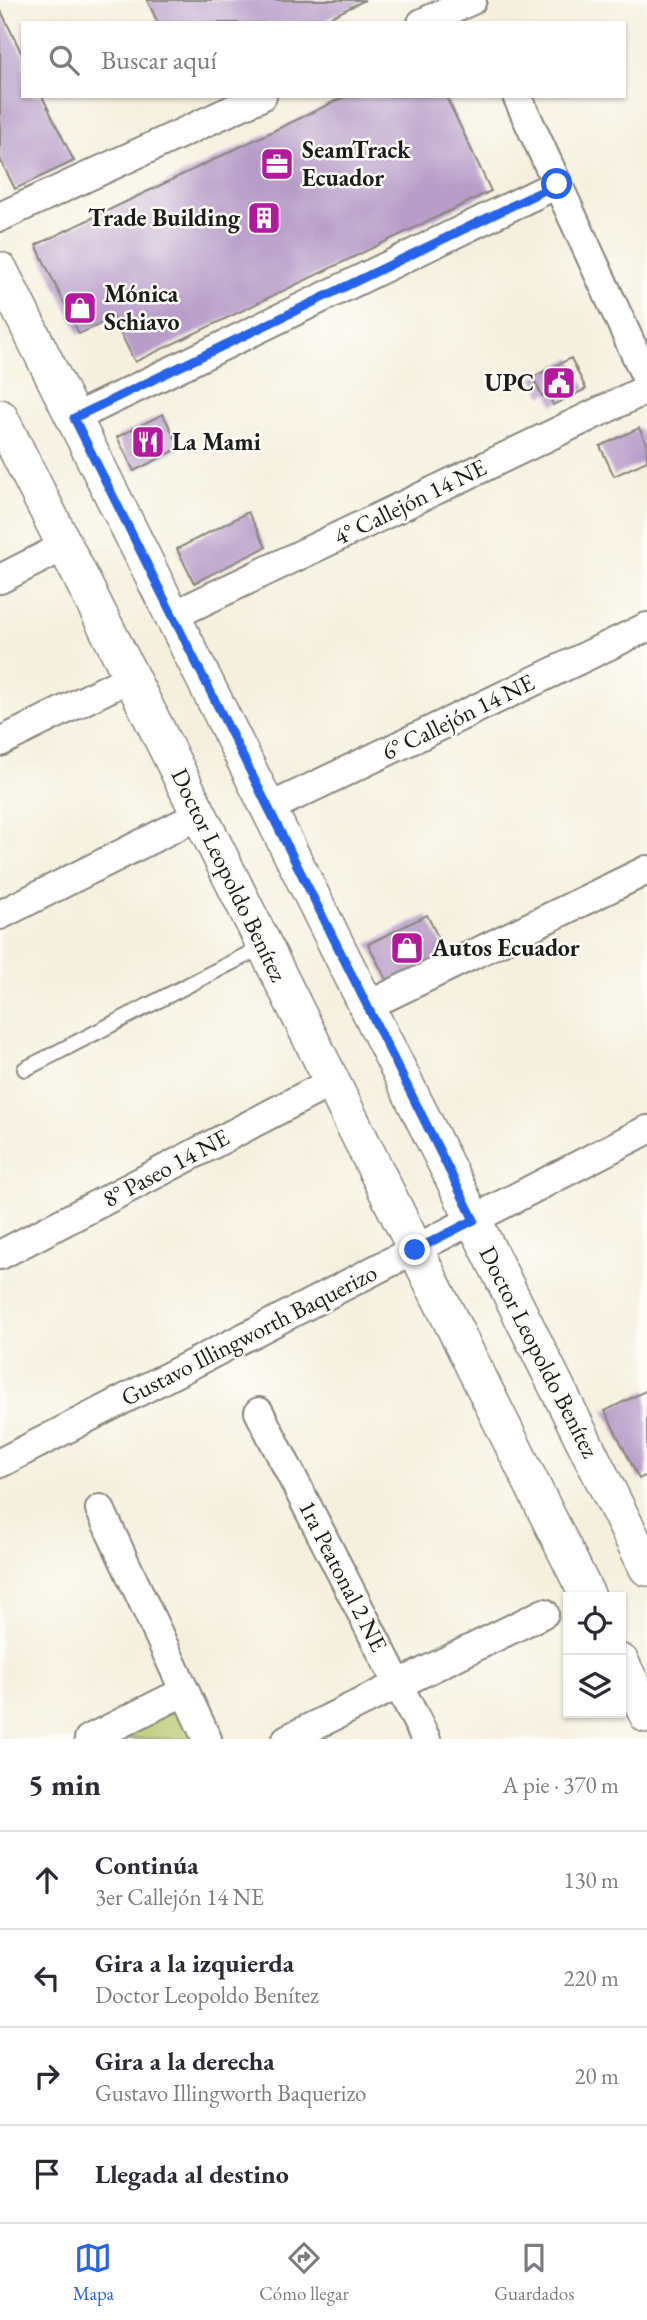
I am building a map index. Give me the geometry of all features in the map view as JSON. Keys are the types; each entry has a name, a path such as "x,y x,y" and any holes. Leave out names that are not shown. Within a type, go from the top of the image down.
{"street":[{"path":"426,21 472,0 482,21"},
{"path":"0,217 258,98"},
{"path":"518,98 647,379"},
{"path":"74,418 557,184"},
{"name":"Doctor Leopoldo Benítez","path":"0,270 647,1569"},
{"name":"4° Callejón 14 NE","path":"172,616 647,389"},
{"name":"Doctor Leopoldo Benítez","path":"0,417 586,1592"},
{"path":"0,579 65,546"},
{"name":"6° Callejón 14 NE","path":"268,808 647,626"},
{"path":"0,742 131,677"},
{"path":"0,915 199,816"},
{"path":"367,1006 647,870"},
{"name":"8° Paseo 14 NE","path":"0,1255 332,1082"},
{"name":"Gustavo Illingworth Baquerizo","path":"0,1463 647,1130"},
{"name":"1ra Peatonal 2 NE","path":"259,1412 426,1739"},
{"path":"100,1509 207,1739"},
{"path":"287,1739 544,1613"},
{"path":"626,1672 647,1715"},
{"path":"89,1739 185,1691"}],"lane":[{"path":"25,1069 264,946"}],"green space":[{"path":"178,1708 196,1739 117,1739"}],"building":[{"path":"147,0 365,0 323,21 157,21"},
{"path":"0,9 21,52 21,98 43,98 74,161 15,189 0,159"},
{"name":"Trade Building","path":"342,98 447,98 491,191 135,362 113,318 79,334 36,245"},
{"name":"UPC","path":"571,358 586,389 553,405 548,393 542,396 533,377"},
{"name":"La Mami","path":"163,414 180,448 134,471 117,437"},
{"path":"639,428 647,444 647,461 614,476 600,446"},
{"path":"248,512 266,547 194,583 177,549"},
{"name":"Autos Ecuador","path":"427,915 446,953 388,983 368,944"},
{"path":"647,1390 647,1475 639,1479 605,1411"}],"place":[{"name":"SeamTrack Ecuador","path":"277,164"},
{"name":"Trade Building","path":"264,218"},
{"name":"Mónica Schiavo","path":"80,308"},
{"name":"UPC","path":"559,383"},
{"name":"La Mami","path":"148,442"},
{"name":"Autos Ecuador","path":"407,948"}],"route":[{"path":"415,1250 474,1220 74,418 557,184"}]}
